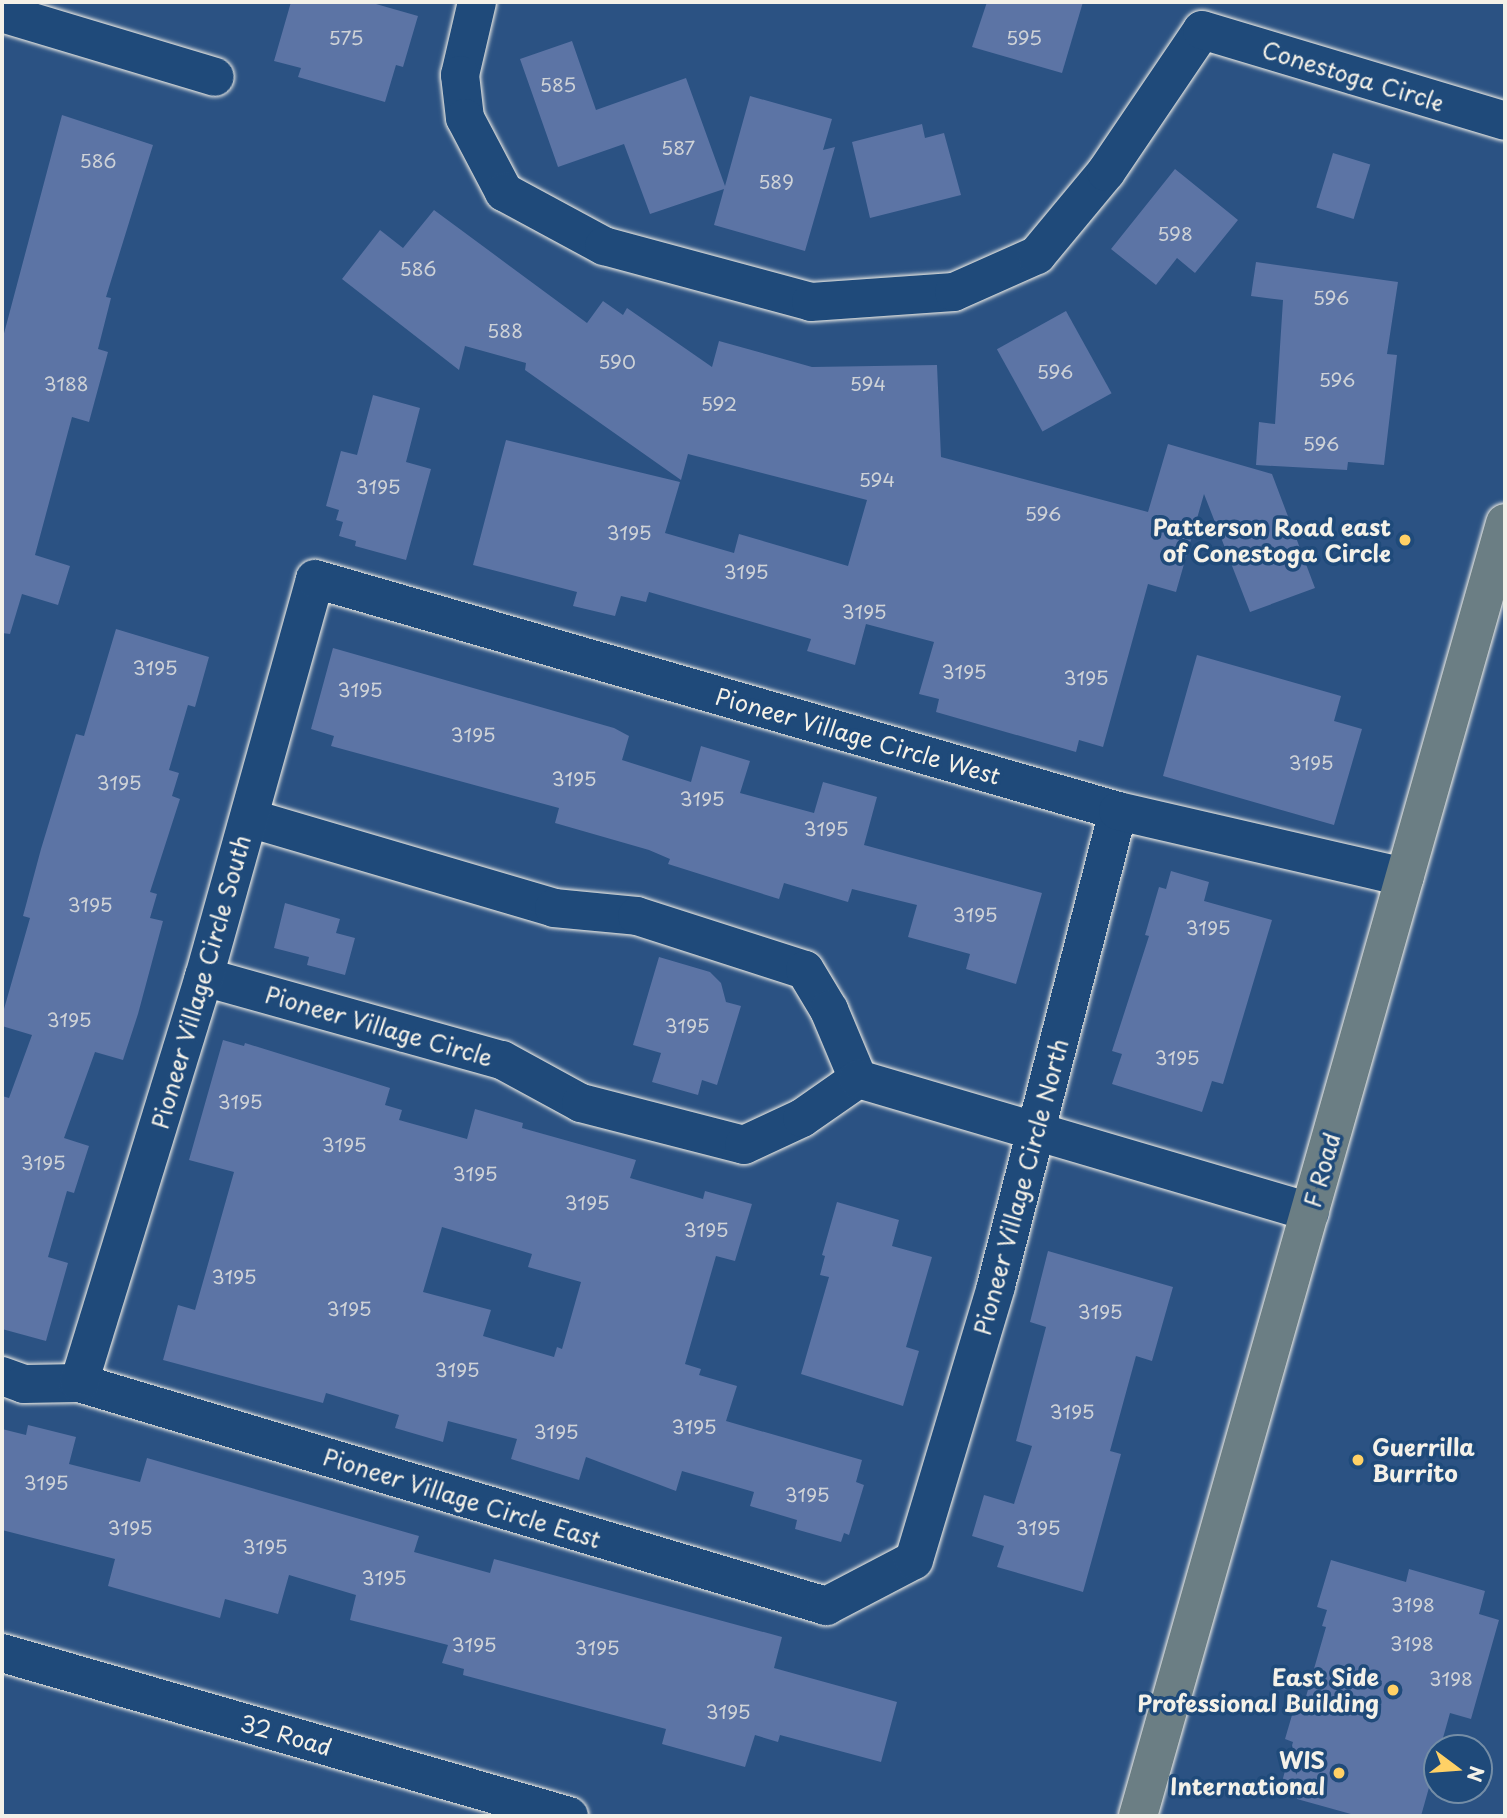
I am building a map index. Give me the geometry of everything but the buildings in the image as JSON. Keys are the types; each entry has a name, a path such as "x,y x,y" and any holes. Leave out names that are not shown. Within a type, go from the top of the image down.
{"main road":[{"name":"F Road","path":"1138,1816 1505,523"}],"street":[{"path":"477,2 460,75 465,118 505,192 604,246 811,302 954,292 1037,255 1106,172 1196,16"},
{"path":"2,13 215,77"},
{"name":"Conestoga Circle","path":"1196,16 1505,121"},
{"name":"Pioneer Village Circle West","path":"315,579 1118,811 1405,877"},
{"name":"Pioneer Village Circle South","path":"79,1383 205,977 315,579"},
{"name":"Pioneer Village Circle North","path":"914,1560 1037,1132 1118,811"},
{"path":"249,818 554,908 637,916 805,970 829,1010 858,1079 1310,1212"},
{"name":"Pioneer Village Circle","path":"205,977 502,1059 581,1103 744,1145 802,1118 858,1079"},
{"name":"Pioneer Village Circle East","path":"2,1376 24,1384 79,1383 826,1606 914,1560"},
{"name":"32 Road","path":"2,1653 466,1802 569,1816"}],"place":[{"name":"Patterson Road east of Conestoga Circle","path":"1405,540"},
{"name":"Guerrilla Burrito","path":"1358,1460"},
{"name":"East Side Professional Building","path":"1393,1690"},
{"name":"WIS International","path":"1339,1773"}]}
